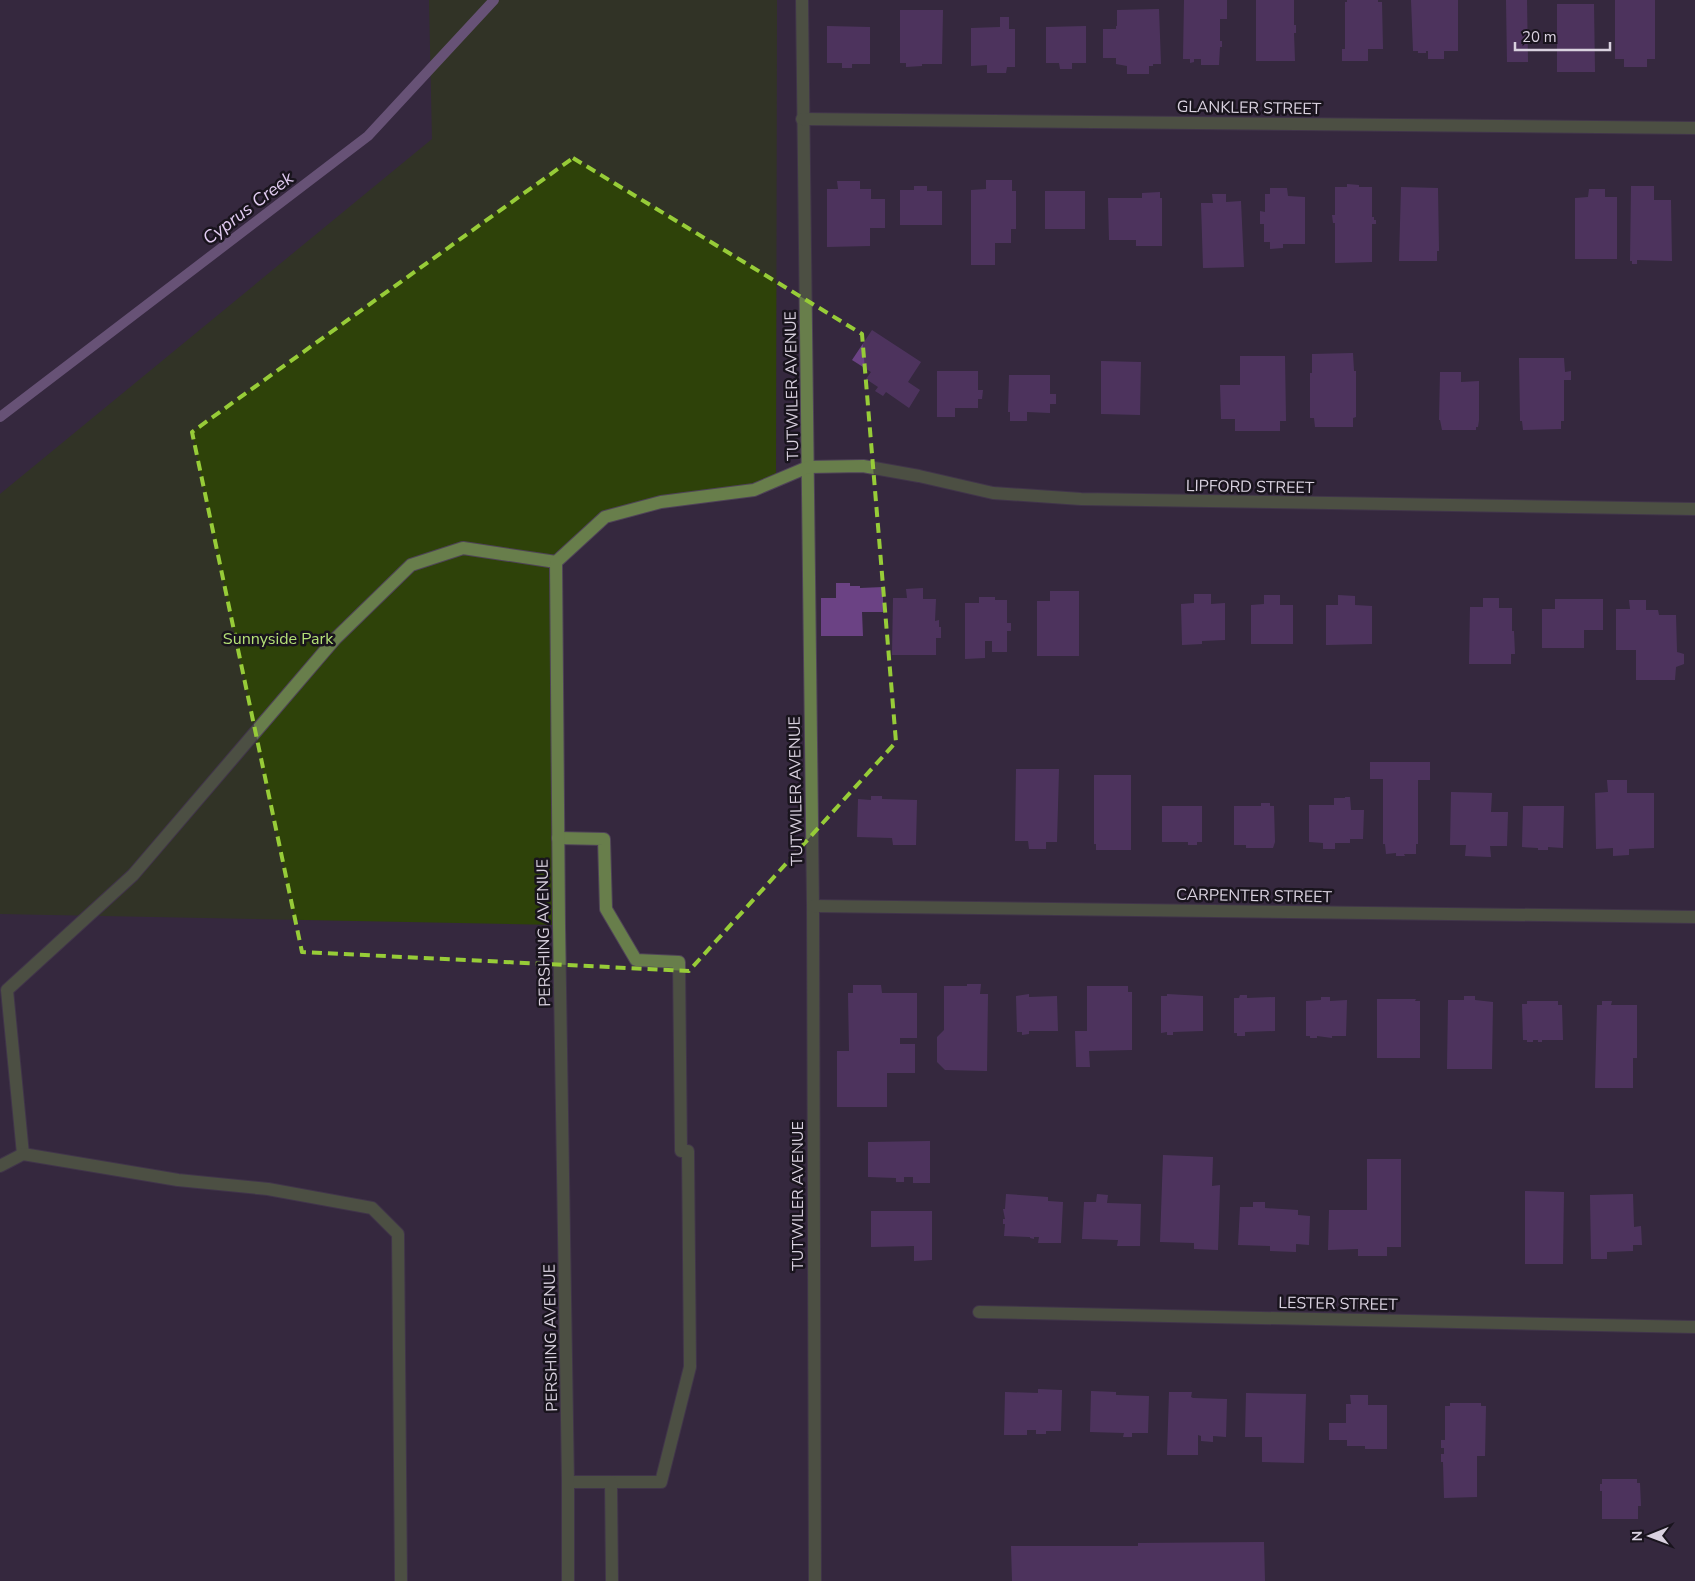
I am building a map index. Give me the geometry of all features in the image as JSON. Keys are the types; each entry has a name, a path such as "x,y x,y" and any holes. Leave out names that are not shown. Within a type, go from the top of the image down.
{"street":[{"name":"TUTWILER AVENUE","path":"802,0 813,906 815,1581"},
{"name":"GLANKLER STREET","path":"802,119 1695,128"},
{"name":"LIPFORD STREET","path":"808,467 863,466 919,476 993,493 1081,499 1695,509"},
{"path":"23,1154 7,990 132,875 335,639 410,565 463,548 556,562 605,517 661,502 754,490 808,467"},
{"name":"PERSHING AVENUE","path":"556,562 568,1581"},
{"path":"558,838 604,839 606,909 636,960 679,962 681,1151 688,1151 690,1367 661,1482 568,1482"},
{"name":"CARPENTER STREET","path":"813,906 1695,917"},
{"path":"0,1166 23,1154 178,1180 268,1189 372,1208 398,1234 401,1581"},
{"name":"LESTER STREET","path":"980,1312 1695,1327"},
{"path":"611,1482 612,1581"}],"highlighted area":[{"path":"573,158 862,334 896,742 689,971 302,952 192,432"}],"green space":[{"name":"Sunnyside Park","path":"429,0 777,0 776,480 605,517 556,562 559,925 0,914 0,494 432,139"}],"building":[{"path":"1184,0 1227,0 1227,19 1220,19 1220,41 1222,41 1222,47 1220,47 1219,65 1201,65 1201,59 1194,59 1194,62 1190,63 1190,59 1183,59"},
{"path":"1256,0 1294,0 1294,25 1296,25 1296,33 1294,33 1295,61 1256,61"},
{"path":"1347,0 1378,0 1378,2 1382,2 1383,49 1368,49 1368,61 1342,61 1342,49 1345,49 1345,2"},
{"path":"1411,0 1458,0 1458,51 1444,51 1444,59 1428,59 1428,51 1426,53 1418,53 1418,51 1413,51"},
{"path":"1506,0 1527,0 1528,62 1507,62"},
{"path":"1615,0 1655,0 1655,59 1647,59 1647,67 1624,67 1624,59 1615,59"},
{"path":"1557,4 1594,4 1595,72 1557,72"},
{"path":"1159,9 1161,64 1149,66 1149,74 1127,74 1127,66 1116,64 1116,58 1103,58 1103,29 1116,29 1117,10"},
{"path":"900,10 943,10 942,64 922,64 922,66 906,67 906,63 900,63"},
{"path":"1000,17 1009,17 1009,29 1015,29 1015,67 1007,67 1006,73 987,73 987,65 971,66 971,28 1000,27"},
{"path":"827,26 870,27 870,64 852,64 852,68 842,68 842,63 827,63"},
{"path":"1086,26 1086,63 1072,63 1072,69 1060,69 1059,63 1046,63 1046,27"},
{"path":"986,180 1012,180 1012,191 1016,191 1016,229 1011,229 1011,243 995,243 995,265 971,265 971,190 986,189"},
{"path":"837,181 860,181 860,189 871,189 871,199 885,199 885,228 870,228 870,246 827,247 827,189 838,189"},
{"path":"1347,184 1359,185 1359,187 1372,187 1372,217 1376,220 1376,224 1372,224 1372,262 1335,263 1335,223 1333,223 1332,215 1335,215 1335,187 1347,187"},
{"path":"914,186 927,186 927,191 942,191 942,225 900,225 900,190 914,190"},
{"path":"1631,186 1654,186 1654,200 1671,200 1672,261 1637,260 1637,264 1632,264 1632,261 1630,261"},
{"path":"1401,187 1438,188 1439,251 1437,251 1437,261 1399,261"},
{"path":"1270,188 1287,188 1288,196 1305,197 1305,244 1283,244 1283,248 1270,249 1270,242 1264,242 1264,224 1260,224 1260,211 1265,212 1265,194 1270,194"},
{"path":"1589,189 1605,189 1605,197 1617,197 1617,259 1575,259 1575,198 1588,197"},
{"path":"1045,191 1085,191 1085,229 1045,229"},
{"path":"1160,192 1160,198 1162,198 1162,246 1136,246 1136,240 1109,240 1108,198 1142,198 1142,193"},
{"path":"1212,194 1226,194 1226,202 1241,201 1244,267 1203,268 1201,203 1213,203"},
{"path":"872,330 921,362 908,382 920,390 909,408 886,392 883,396 875,391 878,387 866,379 871,372 852,360"},
{"path":"1353,353 1354,371 1356,371 1356,417 1353,418 1353,427 1315,427 1314,418 1310,418 1312,354"},
{"path":"1240,356 1285,356 1286,421 1280,421 1280,431 1235,431 1235,419 1221,419 1220,385 1240,385"},
{"path":"1519,358 1564,358 1565,372 1571,371 1571,380 1564,380 1564,421 1561,421 1561,429 1523,430 1522,421 1520,421"},
{"path":"1101,361 1141,362 1140,415 1101,414"},
{"path":"937,371 978,371 978,390 983,390 982,399 978,399 978,408 955,408 955,417 937,417"},
{"path":"1440,372 1461,372 1461,382 1479,381 1479,420 1476,430 1442,430 1439,420"},
{"path":"1009,375 1050,375 1050,394 1056,394 1056,404 1050,404 1050,413 1027,412 1027,421 1010,421 1010,412 1008,412"},
{"path":"836,583 850,583 850,586 860,586 860,588 883,587 883,612 862,612 863,636 821,636 821,598 836,598"},
{"path":"923,588 923,599 936,599 935,621 939,620 941,638 936,638 936,655 892,655 893,598 907,598 906,589"},
{"path":"1050,591 1079,591 1079,656 1037,656 1037,601 1050,601"},
{"path":"1194,594 1211,594 1211,604 1225,603 1225,640 1202,641 1202,644 1182,645 1181,604 1194,603"},
{"path":"1264,595 1280,595 1280,605 1293,605 1293,644 1251,644 1251,605 1264,604"},
{"path":"1338,595 1355,596 1355,605 1372,606 1372,644 1326,645 1326,605 1338,605"},
{"path":"979,597 995,597 995,600 1007,600 1007,623 1011,623 1011,631 1007,631 1007,652 992,652 992,641 985,641 985,658 965,659 965,603 979,603"},
{"path":"1483,598 1499,598 1499,608 1512,608 1515,654 1511,654 1511,664 1469,664 1470,607 1483,607"},
{"path":"1555,599 1603,599 1603,630 1584,630 1584,648 1542,648 1542,609 1555,609"},
{"path":"1629,600 1646,600 1646,610 1658,610 1659,615 1676,615 1677,652 1684,654 1684,664 1676,667 1675,680 1636,680 1636,650 1616,650 1616,609 1630,609"},
{"path":"1370,762 1430,762 1430,780 1418,780 1418,844 1416,844 1416,854 1396,856 1396,853 1386,854 1385,844 1383,844 1383,779 1370,779"},
{"path":"1016,769 1059,769 1057,842 1046,842 1046,849 1029,849 1028,841 1015,841"},
{"path":"1094,775 1131,775 1131,850 1096,850 1096,844 1094,844"},
{"path":"1607,780 1627,780 1627,793 1654,793 1654,848 1629,849 1629,855 1613,856 1613,848 1596,849 1595,793 1608,792"},
{"path":"1451,792 1492,793 1491,812 1508,812 1507,846 1490,846 1491,857 1465,856 1466,845 1450,845"},
{"path":"871,796 882,796 882,799 917,800 916,845 893,845 892,838 857,837 858,799 871,800"},
{"path":"1350,797 1351,810 1364,810 1363,839 1350,839 1350,843 1335,843 1335,849 1323,849 1323,843 1309,842 1309,805 1334,805 1334,798"},
{"path":"1261,803 1270,803 1270,806 1274,806 1275,842 1273,848 1246,848 1246,845 1234,845 1234,806 1261,806"},
{"path":"1162,806 1202,806 1202,842 1197,842 1197,845 1188,845 1188,842 1162,842"},
{"path":"1523,806 1564,806 1563,848 1548,847 1548,850 1538,850 1538,848 1522,847"},
{"path":"967,984 981,984 980,994 988,994 987,1071 945,1070 937,1062 937,1037 944,1030 944,986 967,986"},
{"path":"853,985 881,985 882,993 917,993 917,1038 900,1038 900,1044 915,1044 915,1073 887,1073 887,1107 837,1107 837,1051 849,1051 848,993 853,993"},
{"path":"1087,986 1128,986 1128,992 1132,992 1132,1050 1089,1051 1090,1067 1076,1067 1075,1031 1087,1031"},
{"path":"1029,994 1029,997 1057,996 1058,1031 1029,1031 1029,1034 1022,1035 1022,1032 1017,1032 1016,996"},
{"path":"1167,994 1203,996 1203,1031 1173,1032 1173,1035 1167,1035 1167,1032 1161,1033 1161,996 1167,996"},
{"path":"1240,995 1247,995 1247,998 1275,997 1275,1031 1245,1032 1245,1036 1237,1036 1237,1033 1234,1033 1234,998 1239,998"},
{"path":"1464,996 1475,996 1475,1000 1493,1002 1492,1069 1447,1069 1448,1000 1464,1000"},
{"path":"1321,997 1330,997 1330,1001 1347,1000 1346,1036 1332,1036 1332,1038 1317,1036 1317,1038 1310,1038 1310,1036 1306,1036 1306,1001 1321,1000"},
{"path":"1377,999 1416,999 1415,1001 1420,1001 1420,1058 1377,1058"},
{"path":"1527,1001 1558,1001 1558,1005 1562,1005 1563,1040 1542,1040 1542,1042 1538,1042 1538,1040 1533,1040 1533,1042 1527,1042 1527,1040 1523,1040 1522,1004 1527,1004"},
{"path":"1602,1001 1612,1001 1611,1005 1637,1005 1637,1058 1633,1058 1633,1088 1595,1088 1597,1005 1602,1005"},
{"path":"930,1141 930,1183 913,1183 913,1177 904,1177 904,1182 896,1182 896,1178 868,1177 868,1142"},
{"path":"1163,1155 1213,1157 1212,1186 1220,1185 1218,1250 1194,1249 1194,1243 1160,1242"},
{"path":"1367,1159 1401,1159 1401,1247 1387,1247 1387,1256 1358,1256 1358,1249 1328,1250 1329,1210 1367,1210"},
{"path":"1525,1191 1564,1192 1563,1264 1525,1264"},
{"path":"1006,1194 1048,1197 1048,1201 1063,1202 1061,1243 1038,1243 1039,1237 1034,1237 1034,1239 1030,1237 1004,1236 1005,1224 1003,1224 1003,1219 1005,1219 1003,1209 1005,1209"},
{"path":"1097,1194 1108,1195 1107,1203 1141,1204 1140,1246 1117,1246 1118,1240 1082,1239 1084,1202 1096,1202"},
{"path":"1633,1194 1634,1227 1641,1226 1642,1245 1633,1245 1633,1251 1607,1252 1607,1259 1591,1259 1590,1195"},
{"path":"1253,1202 1265,1202 1265,1208 1298,1210 1298,1215 1310,1216 1309,1245 1296,1244 1296,1252 1270,1251 1270,1246 1238,1245 1240,1207 1253,1207"},
{"path":"871,1211 932,1211 932,1260 914,1261 914,1246 871,1247"},
{"path":"1038,1389 1062,1390 1061,1431 1046,1431 1046,1434 1036,1434 1036,1430 1027,1430 1027,1435 1004,1435 1005,1392 1038,1393"},
{"path":"1091,1391 1116,1392 1116,1395 1149,1396 1148,1433 1132,1433 1132,1437 1123,1437 1124,1433 1090,1432"},
{"path":"1169,1392 1192,1392 1191,1397 1193,1398 1227,1399 1226,1437 1213,1436 1213,1442 1201,1441 1201,1436 1198,1435 1198,1455 1167,1455"},
{"path":"1246,1393 1306,1394 1304,1463 1262,1462 1262,1437 1245,1437"},
{"path":"1350,1395 1368,1395 1368,1405 1387,1405 1387,1449 1365,1449 1365,1446 1347,1446 1347,1440 1329,1440 1329,1423 1346,1423 1346,1404 1351,1404"},
{"path":"1450,1403 1481,1403 1481,1406 1486,1406 1485,1456 1477,1456 1477,1497 1444,1498 1441,1454 1444,1454 1444,1448 1441,1448 1441,1440 1445,1440 1445,1406 1450,1406"},
{"path":"1602,1479 1637,1479 1637,1483 1640,1483 1641,1506 1638,1506 1638,1519 1602,1519 1602,1491 1600,1491 1600,1484 1602,1484"},
{"path":"1264,1542 1265,1581 1012,1581 1011,1546 1138,1546 1138,1543"}],"waterway":[{"name":"Cyprus Creek","path":"0,417 368,136 494,0"}]}
